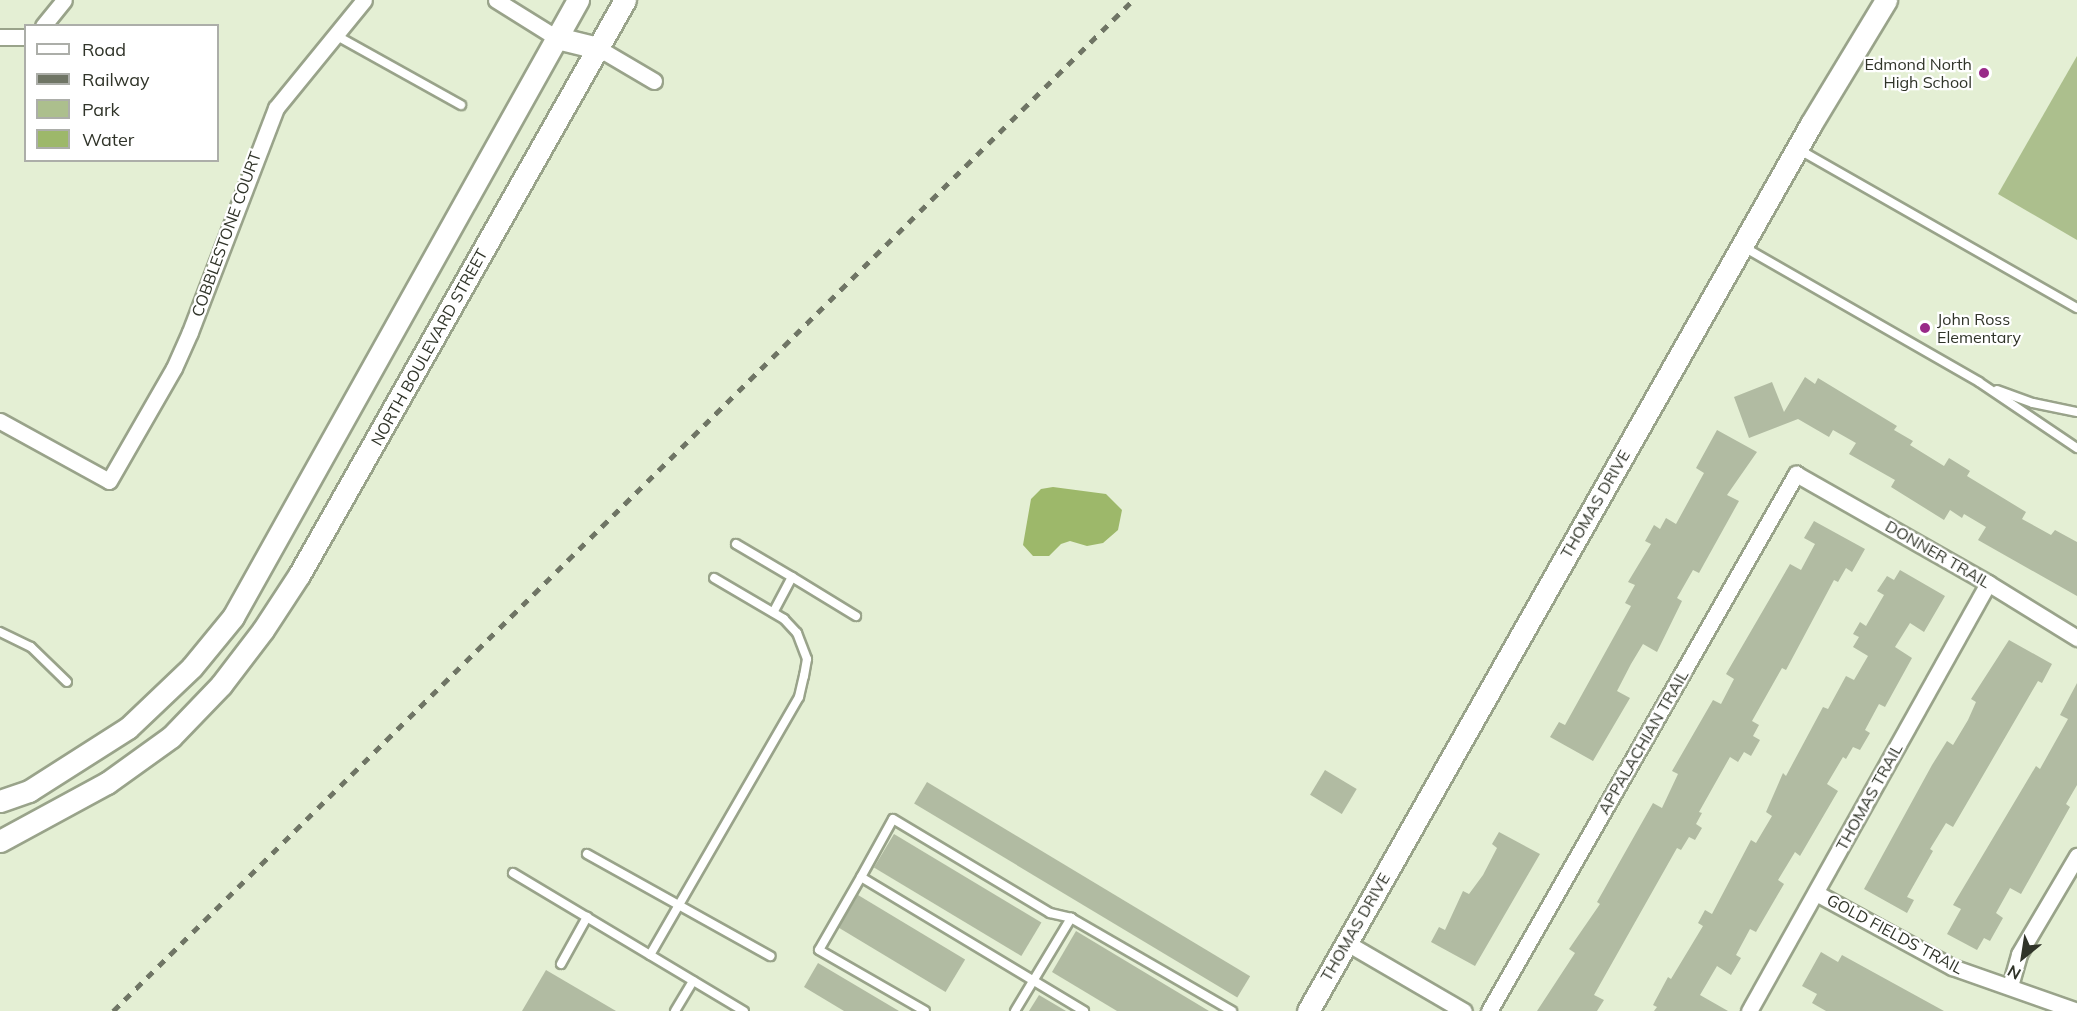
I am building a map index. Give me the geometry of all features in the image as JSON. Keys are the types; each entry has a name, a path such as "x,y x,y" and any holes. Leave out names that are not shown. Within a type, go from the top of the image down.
{"main road":[{"path":"0,801 29,791 128,728 194,665 233,617 266,564 578,0"},
{"name":"NORTH BOULEVARD STREET","path":"0,841 107,783 171,737 221,685 299,575 625,0"},
{"name":"THOMAS DRIVE","path":"1308,1011 1797,148 1886,0"},
{"path":"557,38 598,48"}],"street":[{"path":"45,24 64,0"},
{"name":"COBBLESTONE COURT","path":"0,421 109,481 174,368 276,108 337,36 364,0"},
{"path":"496,0 557,38"},
{"path":"0,37 24,37"},
{"path":"598,48 654,81"},
{"name":"DONNER TRAIL","path":"1796,474 1988,583 2077,638"},
{"name":"APPALACHIAN TRAIL","path":"1489,1011 1796,474"},
{"name":"THOMAS TRAIL","path":"1749,1011 1988,583"},
{"path":"2010,986 2019,954 2077,856"},
{"name":"GOLD FIELDS TRAIL","path":"1816,893 1952,967 2077,1011"},
{"path":"1347,943 1464,1011"}],"lane":[{"path":"337,36 461,105"},
{"path":"1797,148 2077,308"},
{"path":"1742,245 1979,382 2077,448"},
{"path":"1979,382 2010,396 2077,412"},
{"path":"736,544 856,616"},
{"path":"772,612 792,577"},
{"path":"650,955 799,697 807,659 797,633 772,612 714,578"},
{"path":"0,632 31,647 68,682"},
{"path":"925,1011 819,950 893,819 1050,914 1071,918 1232,1011"},
{"path":"586,854 770,956"},
{"path":"513,873 744,1011"},
{"path":"861,877 1084,1011"},
{"path":"561,964 587,917"},
{"path":"1015,1011 1071,918"},
{"path":"675,1011 693,981"}],"green space":[{"path":"2077,56 2077,240 1998,194"}],"water":[{"path":"1053,487 1106,494 1122,510 1118,530 1103,543 1087,546 1070,541 1061,544 1049,556 1033,556 1023,545 1031,499 1041,489"}],"building":[{"path":"1805,377 1815,384 1818,378 1897,426 1894,430 1913,441 1910,445 1944,466 1949,458 1970,471 1967,476 2026,512 2022,519 2051,535 2055,530 2077,542 2077,596 1978,540 1986,527 1964,514 1962,518 1950,510 1944,520 1891,487 1895,480 1849,454 1856,443 1833,430 1829,437 1798,419 1749,438 1734,397 1772,382 1784,412"},
{"path":"1717,430 1757,452 1727,495 1739,501 1699,573 1693,570 1677,598 1682,601 1657,652 1643,644 1631,664 1617,691 1630,698 1593,761 1550,737 1559,722 1565,725 1631,606 1625,603 1635,585 1628,582 1651,544 1645,541 1654,525 1660,529 1666,518 1676,524 1704,473 1696,468"},
{"path":"1814,521 1865,549 1852,572 1846,568 1838,582 1834,580 1786,670 1782,668 1752,721 1759,725 1753,736 1760,740 1751,756 1744,752 1738,762 1730,757 1699,812 1702,813 1696,824 1702,828 1695,840 1689,837 1681,850 1677,848 1594,995 1604,1000 1597,1011 1537,1011 1575,953 1569,949 1600,904 1597,902 1653,803 1662,808 1678,774 1672,771 1713,700 1721,704 1734,679 1726,674 1790,564 1801,570 1815,544 1804,538"},
{"path":"1900,570 1945,596 1924,632 1910,623 1895,647 1912,658 1885,707 1879,704 1865,730 1870,733 1860,750 1853,747 1846,759 1843,757 1827,784 1838,791 1800,856 1795,852 1778,880 1784,884 1756,932 1750,929 1736,955 1741,958 1731,975 1717,966 1700,995 1728,1011 1654,1011 1657,1007 1653,1005 1668,977 1671,979 1703,926 1698,923 1705,910 1712,914 1751,840 1756,843 1772,816 1766,812 1783,773 1786,776 1823,707 1828,709 1846,676 1854,680 1868,656 1853,647 1859,637 1853,634 1860,622 1866,626 1884,595 1877,591 1887,576 1894,580"},
{"path":"2009,640 2052,664 2042,683 2038,681 1953,827 1946,823 1930,849 1933,851 1907,897 1914,900 1907,913 1864,889 1932,765 1947,741 1953,745 1968,720 1976,702 1971,699"},
{"path":"2077,683 2077,785 2066,804 2070,807 2021,894 2010,888 1996,913 2003,918 1990,941 1984,938 1977,950 1947,934 1961,909 1953,905 2036,766 2040,769 2068,719 2060,715"},
{"path":"1325,770 1357,789 1342,814 1310,795"},
{"path":"927,782 1250,976 1237,998 914,803"},
{"path":"1499,832 1540,854 1475,966 1431,942 1439,927 1445,930 1463,891 1469,894 1483,875 1497,848 1492,844"},
{"path":"894,834 1041,923 1021,956 874,867"},
{"path":"858,895 965,959 946,992 838,928"},
{"path":"1076,931 1209,1011 1117,1011 1052,972"},
{"path":"1821,952 1838,962 1842,955 1944,1011 1826,1011 1812,1003 1817,994 1802,986"},
{"path":"818,963 899,1011 844,1011 804,987"},
{"path":"546,970 616,1011 522,1011"},
{"path":"1039,995 1066,1011 1029,1011"}],"railway":[{"path":"113,1011 1133,0"}],"place":[{"name":"Edmond North High School","path":"1984,73"},
{"name":"John Ross Elementary","path":"1925,328"}]}
